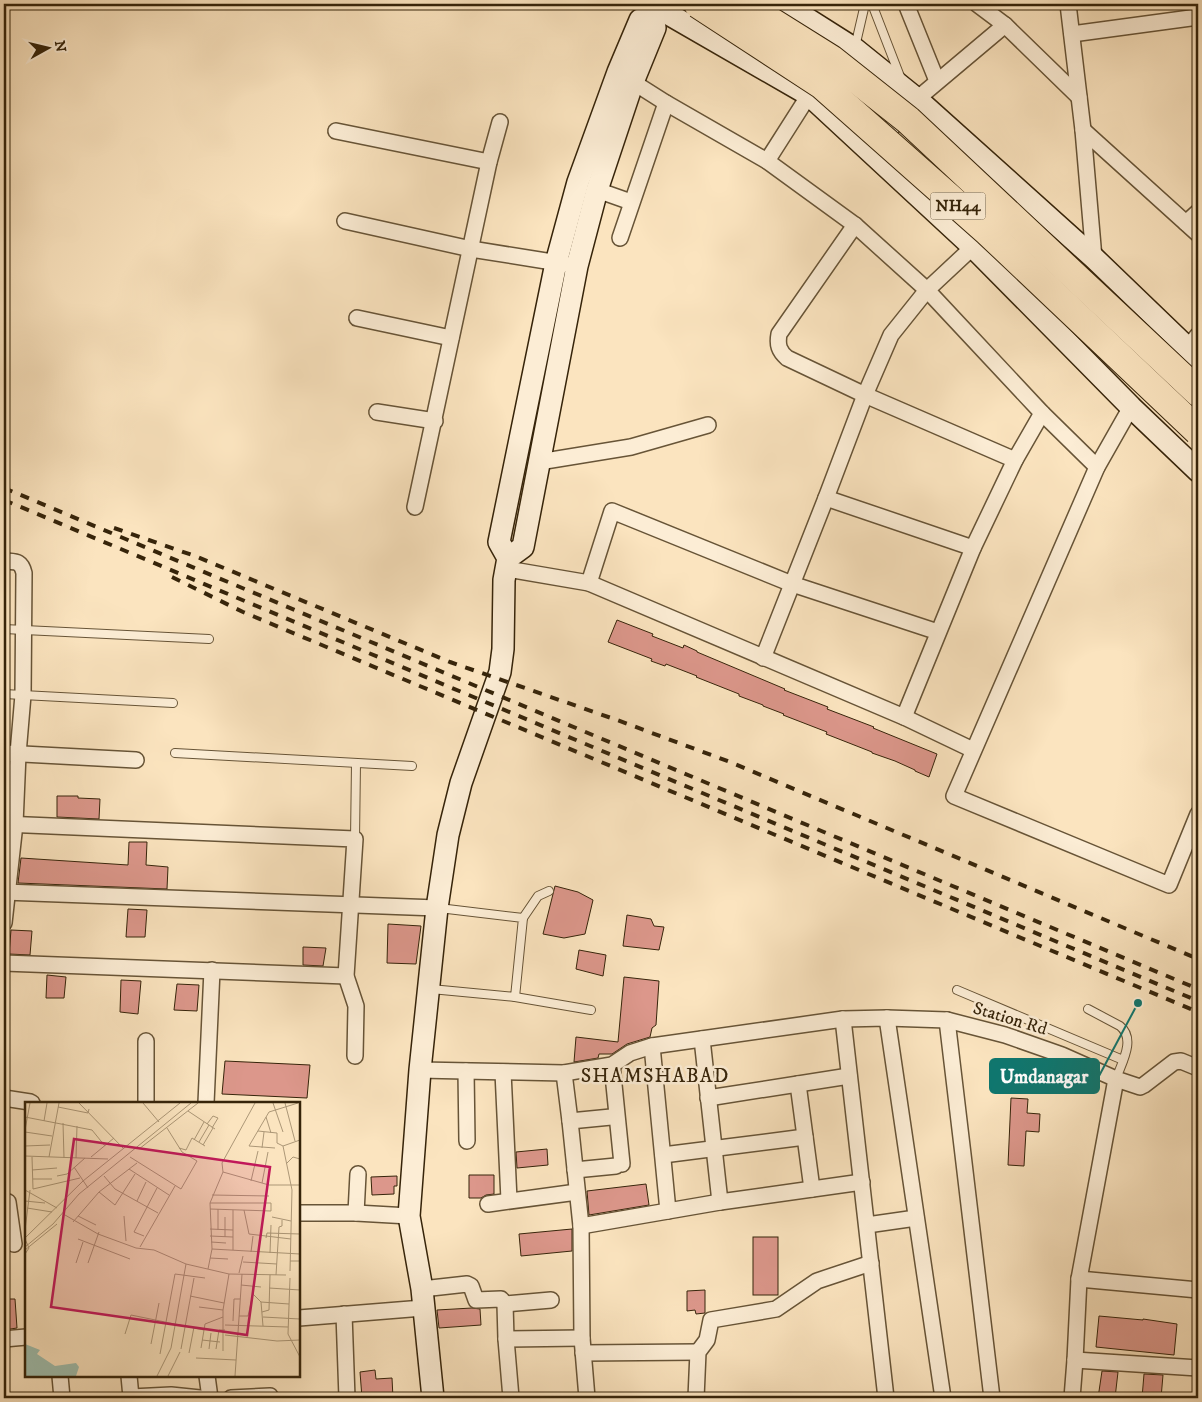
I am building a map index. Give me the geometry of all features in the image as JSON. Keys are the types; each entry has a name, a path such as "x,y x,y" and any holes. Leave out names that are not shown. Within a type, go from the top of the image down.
{"highway":[{"name":"NH44","path":"698,4 822,85 988,232 1198,432"},
{"name":"NH44","path":"743,4 831,59 908,120 1198,392"}],"main road":[{"path":"784,4 855,49 911,94 1195,347"},
{"path":"507,563 523,548 540,462 578,182 625,77 655,28 654,9"},
{"path":"654,9 809,96 973,247 1131,407 1198,471"},
{"path":"433,1398 422,1299 409,1216 420,1070 437,908 448,835 461,783 500,672 503,649 504,580 507,563 499,542 567,264 597,190 625,77"}],"street":[{"path":"906,4 937,81"},
{"path":"977,4 1006,25 1079,97"},
{"path":"1068,4 1083,130 1094,258"},
{"path":"1072,34 1198,17"},
{"path":"870,152 911,94 937,81 1006,25"},
{"path":"625,77 666,104 767,161 855,225 927,290 1042,413 1097,467"},
{"path":"767,161 809,96"},
{"path":"620,238 666,104"},
{"path":"415,507 435,421 489,162 500,122"},
{"path":"1083,130 1198,234"},
{"path":"336,131 489,162"},
{"path":"597,190 631,202"},
{"path":"1186,223 1198,212"},
{"path":"345,221 471,249 567,264"},
{"path":"855,225 779,334 780,352 786,358 865,395 1015,460"},
{"path":"762,658 890,335 927,290 973,247"},
{"path":"357,318 451,338"},
{"path":"1131,407 1097,467 954,796 1112,858 1169,885 1198,814"},
{"path":"377,412 435,421"},
{"path":"904,717 972,548 1015,460 1042,413"},
{"path":"540,462 631,447 708,425"},
{"path":"826,498 972,548"},
{"path":"589,583 612,511 792,584 938,632"},
{"path":"4,561 18,562 22,566 24,573 23,695 11,754 4,923"},
{"path":"507,563 589,583 904,717 973,750"},
{"path":"11,754 136,760"},
{"path":"9,824 355,839 346,976 356,1006 356,1056"},
{"path":"6,892 437,908"},
{"path":"4,963 346,976"},
{"path":"206,1102 212,970"},
{"path":"887,1018 943,1398"},
{"name":"Station Rd","path":"612,1065 630,1053 652,1046 843,1019 887,1018 947,1020 1005,1035 1062,1054 1116,1079 1140,1087 1174,1062 1181,1062 1198,1068"},
{"path":"843,1019 886,1398"},
{"path":"947,1020 992,1398"},
{"path":"702,1039 720,1202"},
{"path":"146,1042 146,1102"},
{"path":"652,1046 668,1211"},
{"path":"420,1070 564,1072 612,1065 619,1165 575,1170"},
{"path":"466,1071 467,1141"},
{"path":"503,1072 509,1200"},
{"path":"564,1072 581,1226 583,1345 587,1398"},
{"path":"708,1098 849,1076"},
{"path":"1072,1398 1079,1279 1116,1079"},
{"path":"798,1084 812,1188"},
{"path":"4,1098 30,1102"},
{"path":"570,1121 610,1117"},
{"path":"663,1155 805,1137"},
{"path":"356,1213 358,1174"},
{"path":"581,1226 720,1202 862,1182"},
{"path":"488,1204 577,1192"},
{"path":"4,1202 8,1202 15,1244"},
{"path":"300,1213 356,1213 409,1216"},
{"path":"867,1225 916,1218"},
{"path":"696,1398 698,1352 707,1340 711,1320 776,1309 817,1280 871,1263"},
{"path":"1079,1279 1198,1290"},
{"path":"300,1318 344,1314 422,1299 468,1284 471,1286 476,1300 501,1299 505,1304 511,1398"},
{"path":"505,1304 550,1300"},
{"path":"344,1314 347,1398"},
{"path":"4,1339 25,1338"},
{"path":"506,1339 698,1352"},
{"path":"1075,1360 1198,1368"},
{"path":"60,1377 62,1398"},
{"path":"129,1377 131,1398 171,1395 200,1398"},
{"path":"207,1377 210,1398"},
{"path":"231,1398 270,1396 271,1398"}],"lane":[{"path":"855,49 865,4"},
{"path":"872,4 911,94"},
{"path":"4,629 209,639"},
{"path":"4,694 173,703"},
{"path":"175,753 412,766"},
{"path":"355,839 356,763"},
{"path":"515,997 523,918 538,896 548,891"},
{"path":"437,908 523,918"},
{"path":"428,989 515,997 591,1010"},
{"path":"958,990 1123,1060"},
{"path":"1088,1009 1120,1026 1124,1029 1127,1036 1128,1044 1116,1079"}],"building":[{"path":"617,620 683,648 684,645 784,690 828,707 827,709 937,754 929,777 895,761 826,734 827,732 783,715 697,676 666,664 665,666 651,661 652,659 608,642"},
{"path":"57,796 100,799 99,819 57,817"},
{"path":"129,842 147,842 146,865 168,867 167,889 18,883 21,858 128,865"},
{"path":"555,886 578,892 593,900 585,934 564,938 543,934"},
{"path":"128,909 147,910 145,937 126,937"},
{"path":"627,915 651,919 654,926 664,927 659,950 623,946"},
{"path":"388,924 421,926 416,964 387,963"},
{"path":"11,930 32,931 30,955 9,954"},
{"path":"303,947 326,948 323,966 303,965"},
{"path":"579,950 606,955 603,976 576,969"},
{"path":"47,975 66,977 64,998 46,998"},
{"path":"624,977 659,981 656,1025 652,1028 650,1037 627,1044 612,1054 599,1054 598,1058 574,1062 576,1037 618,1042"},
{"path":"121,980 141,981 138,1014 120,1012"},
{"path":"177,984 199,985 197,1011 174,1010"},
{"path":"225,1061 310,1065 307,1098 222,1094"},
{"path":"1011,1098 1028,1099 1027,1113 1040,1114 1039,1132 1026,1131 1024,1166 1008,1165"},
{"path":"547,1149 548,1165 517,1168 516,1152"},
{"path":"469,1175 494,1175 494,1194 481,1198 469,1198"},
{"path":"397,1176 397,1186 394,1186 394,1194 372,1195 371,1177"},
{"path":"646,1184 649,1205 589,1215 587,1191"},
{"path":"572,1229 572,1251 521,1256 519,1234"},
{"path":"753,1237 778,1237 778,1295 753,1295"},
{"path":"705,1290 705,1313 696,1314 695,1310 687,1311 687,1291"},
{"path":"4,1299 15,1299 17,1328 4,1330"},
{"path":"480,1309 481,1325 439,1328 437,1310"},
{"path":"1099,1316 1143,1319 1177,1324 1174,1355 1096,1347"},
{"path":"375,1370 376,1379 392,1378 393,1398 362,1398 360,1372"},
{"path":"1102,1371 1118,1372 1115,1398 1098,1398"},
{"path":"1144,1374 1163,1375 1161,1398 1142,1398"}],"railway":[{"path":"4,488 1198,989"},
{"path":"4,500 1198,1001"},
{"path":"114,528 195,556 450,662 617,720 730,762 1198,959"},
{"path":"172,577 243,612 1198,1012"}],"place":[{"name":"Umdanagar","path":"1138,1003"}],"district":[{"name":"SHAMSHABAD","path":"655,1076"}]}
